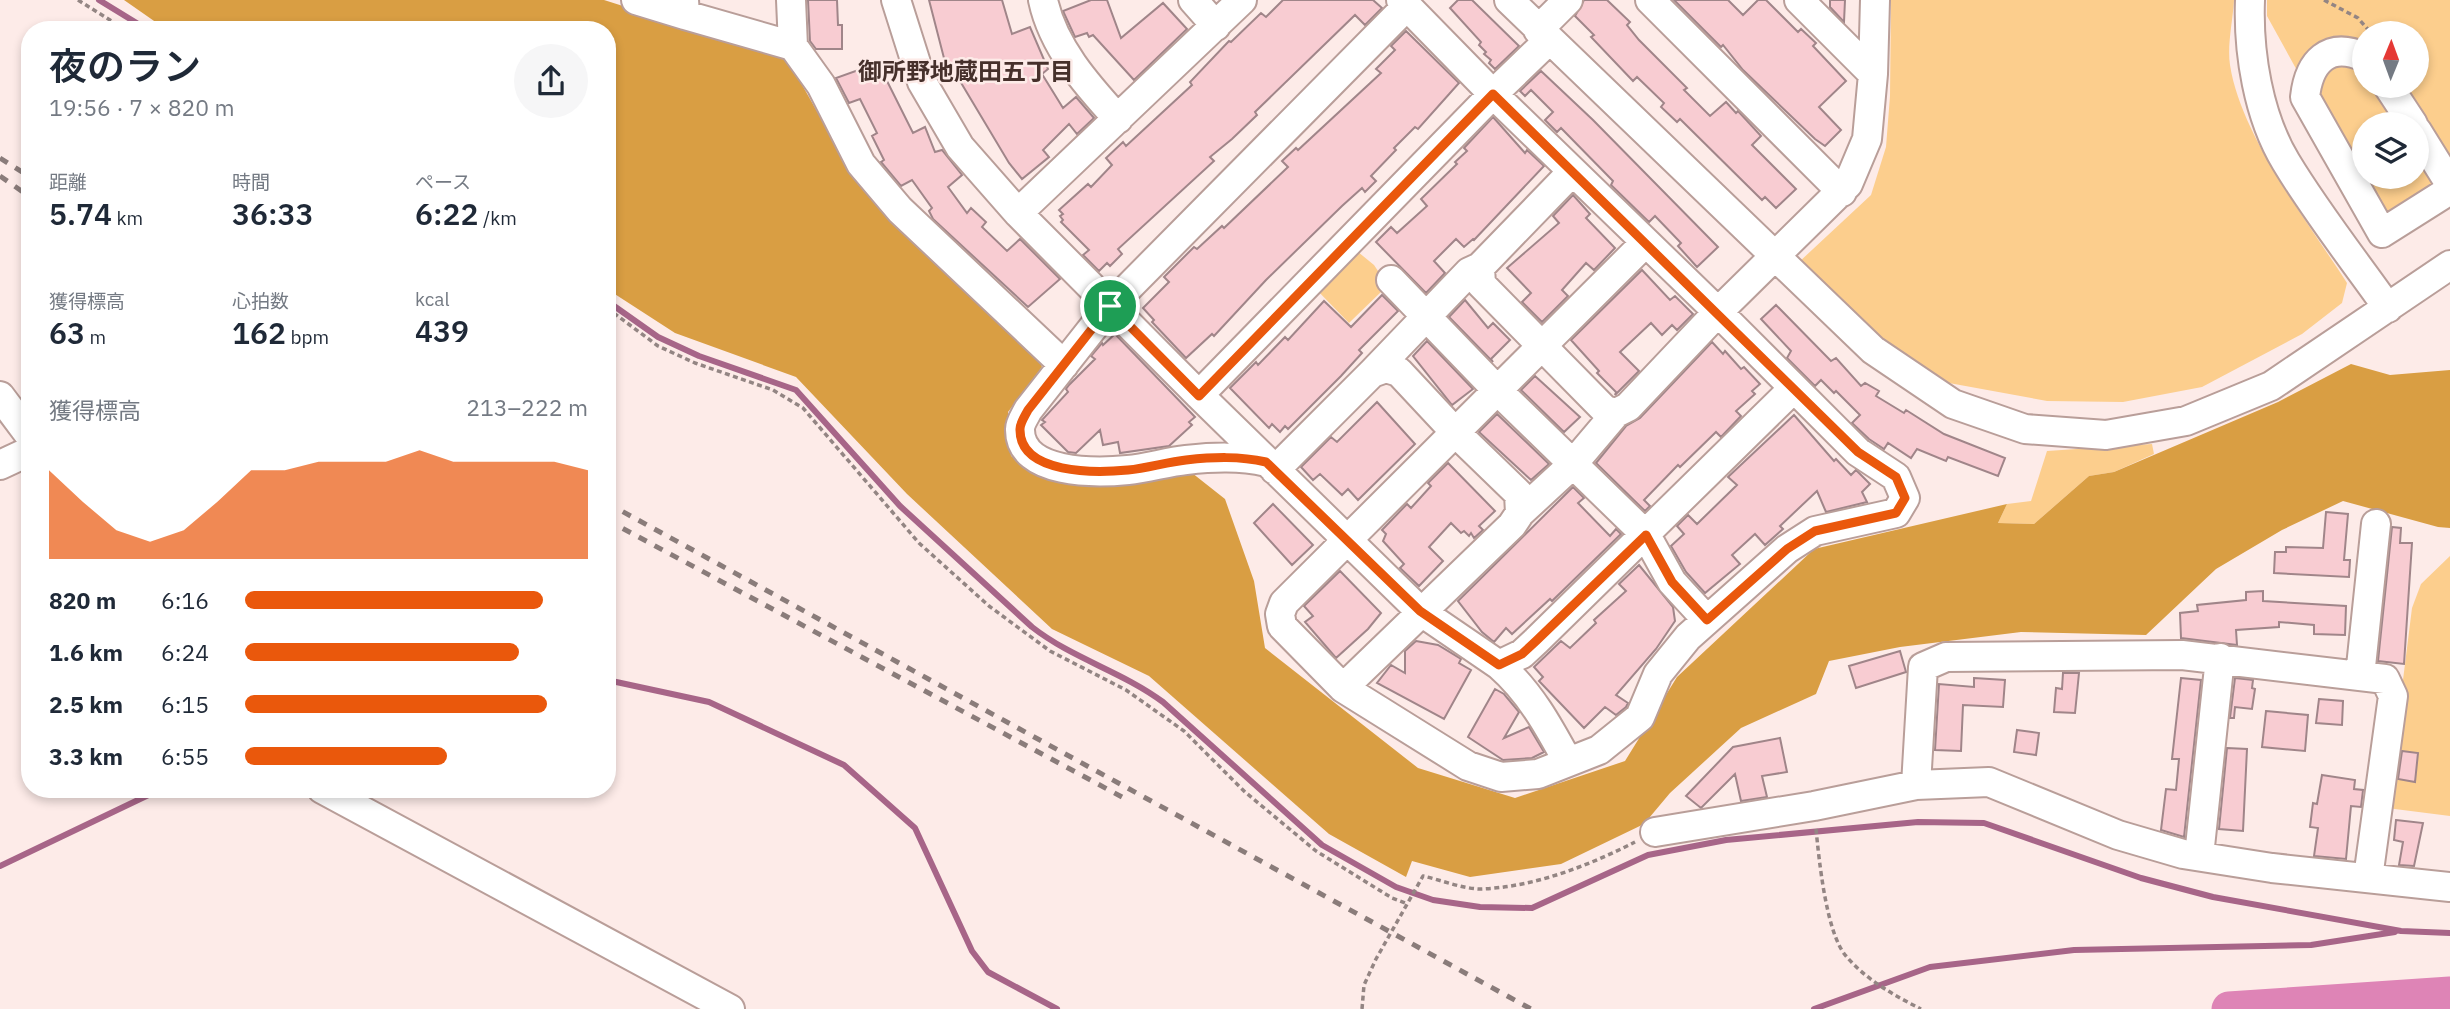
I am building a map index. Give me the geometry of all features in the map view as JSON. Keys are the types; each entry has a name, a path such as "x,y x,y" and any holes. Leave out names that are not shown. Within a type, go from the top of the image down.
{"street":[{"path":"636,0 684,7 793,46"},
{"path":"791,0 793,46 821,85 861,164 900,210 1064,365"},
{"path":"896,0 922,82 960,147 1018,213 1199,396 1420,611 1514,678 1547,723 1568,762"},
{"path":"1043,0 1062,47 1084,82 1118,119"},
{"path":"1193,0 1216,26"},
{"path":"1018,213 1241,0"},
{"path":"1508,0 1873,350 1953,404 2025,429 2106,435 2186,421 2271,386 2450,265"},
{"path":"1199,396 1493,94 1543,35 1568,0"},
{"path":"1650,0 1842,192"},
{"path":"1799,0 1873,74"},
{"path":"1343,688 1572,465 1616,412 1628,407 1718,312 1842,192 1867,139 1873,74 1875,0"},
{"path":"2250,0 2249,37 2262,99 2284,160 2388,308"},
{"path":"1271,466 1238,456 1185,460 1127,470 1063,469 1038,462 1023,446 1020,428 1028,410 1110,306 1404,3 1493,94 1718,312 1858,452 1896,477 1905,498 1896,513 1815,531 1787,549 1688,637 1658,674 1640,717 1600,750 1538,774 1501,777 1468,766 1343,688 1282,626 1280,614 1284,603 1645,243"},
{"path":"2352,52 2343,49 2330,53 2318,63 2307,79 2305,97 2382,233 2450,190"},
{"path":"2429,150 2450,184"},
{"path":"1271,466 1373,373 1425,316 1469,272 1480,267 1572,172"},
{"path":"1480,267 1481,284 1605,410 1616,412"},
{"path":"1391,280 1572,465 1646,535 1672,582 1707,620"},
{"path":"1373,373 1386,368 1399,372 1456,433 1519,494 1520,513"},
{"path":"1499,665 1529,648 1794,388"},
{"path":"0,396 21,424"},
{"path":"0,465 21,455"},
{"path":"2360,676 2376,524"},
{"path":"1916,785 1923,667 1946,657 2182,655 2385,679 2393,696 2368,878"},
{"path":"2199,856 2220,658"},
{"path":"1656,832 1814,806 1916,785 1989,782 2118,835 2199,856 2272,868 2450,887"},
{"path":"339,798 730,1009"}],"path":[{"path":"78,0 112,21"},
{"path":"2325,0 2360,21"},
{"path":"616,315 657,346 695,363 773,390 803,408 919,543 989,606 1050,651 1126,690 1184,731 1245,792 1316,851 1392,898 1409,901"},
{"path":"1362,1009 1364,985 1395,922 1423,876 1479,889 1526,882 1566,872 1656,832"},
{"path":"1816,836 1821,874 1843,954 1892,994 1921,1009"}],"shaded area":[{"path":"124,0 604,0 787,58 841,154 1029,334 1042,367 1008,412 1011,456 1060,479 1187,469 1225,499 1254,581 1265,648 1418,768 1515,798 1625,761 1677,677 1814,549 2007,504 1998,523 2034,524 2089,476 2114,472 2278,402 2351,364 2390,375 2450,370 2450,528 2343,501 2282,530 2216,569 2146,635 2021,632 1900,647 1829,661 1816,694 1741,728 1670,793 1644,824 1561,864 1470,877 1412,861 1406,877 1329,834 1149,676 1052,629 907,494 796,377 675,333 616,295 616,21 154,21"},
{"path":"1891,0 2234,0 2229,57 2237,92 2247,120 2278,178 2347,283 2342,303 2302,334 2202,387 2123,402 2047,401 1938,381 1886,348 1798,263 1871,195 1886,147 1890,96"},
{"path":"2267,0 2450,0 2450,206 2390,239 2362,189 2429,189 2429,112 2352,112 2352,170 2267,16"},
{"path":"1352,247 1374,265 1384,280 1382,291 1349,323 1313,286"},
{"path":"2152,444 2154,454 2114,472 2089,476 2034,524 1998,523 2007,504 2031,501 2047,451"},
{"path":"2450,556 2450,816 2387,808 2412,608 2421,584"}],"building":[{"path":"808,0 837,0 838,25 842,25 842,49 816,49 810,41"},
{"path":"929,0 1002,0 1012,34 1030,27 1048,69 1042,74 1063,108 1076,97 1094,118 1077,134 1069,124 1043,150 1049,157 1022,179 1009,163 948,61 945,62"},
{"path":"1091,0 1107,0 1121,38 1163,3 1187,29 1134,80 1093,35 1089,37 1087,33 1075,37 1063,11"},
{"path":"1283,0 1373,0 1382,8 1365,25 1355,15 1255,112 1257,115 1210,157 1214,161 1118,249 1122,254 1110,266 1107,263 1099,271 1083,255 1089,250 1061,222 1063,220 1060,216 1063,214 1059,210 1088,184 1091,187 1112,165 1106,158 1123,142 1126,146 1192,85 1190,82 1229,41 1261,13 1266,17"},
{"path":"1458,0 1472,0 1519,46 1495,69 1479,45 1481,42 1450,8"},
{"path":"1584,0 1607,0 1630,22 1627,25 1639,40 1687,88 1684,90 1710,116 1726,102 1736,113 1738,111 1761,136 1752,145 1796,189 1776,208 1765,197 1762,200 1680,119 1677,122 1661,107 1664,103 1637,77 1633,81 1591,37 1594,35 1575,16"},
{"path":"1674,0 1728,0 1743,15 1758,0 1766,0 1798,32 1801,29 1816,43 1813,46 1846,81 1819,107 1841,130 1825,146 1815,139 1743,70 1723,45 1721,47"},
{"path":"1830,0 1845,0 1844,22 1830,7"},
{"path":"1406,31 1459,83 1418,129 1415,127 1394,148 1396,150 1371,176 1376,181 1365,192 1362,188 1342,206 1266,280 1214,336 1212,334 1186,358 1152,322 1154,320 1143,308 1169,282 1164,277 1194,247 1197,249 1222,226 1224,228 1288,167 1282,161 1296,148 1298,150 1381,73 1376,69 1395,50 1391,46"},
{"path":"878,63 913,133 925,127 935,152 942,150 962,175 948,187 967,213 971,208 986,222 982,227 1007,251 1020,239 1060,279 1028,307 933,219 929,211 932,208 912,180 901,186 881,162 884,160 872,136 877,133 860,99 849,103 836,78"},
{"path":"1541,71 1718,247 1697,267 1678,246 1681,243 1655,216 1649,222 1611,185 1613,181 1561,128 1557,132 1545,120 1553,112 1531,90 1525,96 1520,91"},
{"path":"1493,117 1525,153 1527,150 1544,166 1474,240 1464,247 1456,239 1434,261 1445,273 1426,293 1376,242 1391,227 1397,233 1427,206 1421,199 1457,164 1455,162 1467,151 1464,148"},
{"path":"1573,195 1590,214 1586,218 1615,248 1594,270 1586,263 1562,290 1568,296 1542,322 1522,302 1531,293 1507,268 1559,223 1553,216"},
{"path":"1642,270 1670,300 1675,296 1693,314 1677,330 1672,325 1662,335 1651,323 1620,352 1639,371 1615,395 1616,392 1571,340"},
{"path":"1382,295 1398,311 1359,350 1362,353 1341,376 1288,429 1285,426 1280,432 1272,424 1269,428 1230,388 1256,362 1258,365 1285,337 1288,340 1324,301 1351,327"},
{"path":"1465,300 1488,328 1493,323 1510,340 1491,359 1493,362 1449,317"},
{"path":"1776,305 1831,361 1836,358 1861,386 1865,383 1879,391 1876,396 1904,413 1906,410 1944,434 2005,458 1998,476 1948,457 1946,461 1917,449 1911,458 1888,443 1884,449 1869,439 1852,423 1860,415 1836,391 1834,393 1821,380 1815,386 1787,358 1791,351 1761,319"},
{"path":"1115,334 1195,417 1189,422 1192,425 1169,446 1120,453 1118,442 1103,445 1100,430 1076,453 1068,452 1041,425 1045,422 1042,420 1068,392 1066,389 1069,385 1095,359 1091,356 1102,343 1103,345"},
{"path":"1427,341 1473,389 1452,405 1413,356"},
{"path":"1712,342 1723,354 1725,351 1741,369 1744,367 1760,384 1752,391 1755,394 1736,411 1741,416 1721,437 1716,432 1680,467 1678,465 1644,500 1650,506 1645,511 1596,463 1626,426 1640,418"},
{"path":"1535,376 1580,417 1564,432 1521,390"},
{"path":"1377,402 1415,444 1358,500 1348,489 1342,495 1320,474 1313,480 1301,467 1331,437 1337,442"},
{"path":"1497,414 1549,464 1531,480 1479,432"},
{"path":"1794,415 1834,461 1836,459 1851,475 1856,470 1870,484 1862,492 1867,502 1826,512 1817,491 1780,526 1783,529 1765,545 1755,534 1732,555 1740,564 1705,593 1686,572 1671,546 1684,534 1677,526 1688,515 1697,524 1737,485 1728,477"},
{"path":"1448,463 1495,511 1479,526 1483,530 1474,538 1471,533 1469,536 1464,531 1461,533 1451,523 1429,547 1443,561 1419,586 1400,568 1404,564 1383,541 1386,534 1382,530 1407,504 1411,508 1431,486 1428,483"},
{"path":"1573,487 1584,498 1578,503 1610,536 1616,529 1621,534 1552,601 1550,599 1512,634 1506,628 1494,642 1482,632 1458,601"},
{"path":"1273,504 1313,545 1292,565 1254,523"},
{"path":"2326,512 2348,514 2344,560 2350,560 2349,577 2274,573 2275,552 2286,552 2286,547 2323,548"},
{"path":"2392,527 2401,528 2400,543 2412,543 2404,664 2378,661"},
{"path":"1639,565 1673,607 1675,621 1656,649 1616,695 1628,703 1626,707 1616,715 1605,707 1584,728 1539,681 1543,677 1534,667 1561,641 1570,648 1596,623 1594,620 1626,591 1619,584"},
{"path":"1340,571 1381,613 1368,629 1336,658 1305,622 1313,616 1304,606"},
{"path":"2263,591 2263,601 2346,606 2345,635 2314,634 2314,625 2279,622 2279,627 2236,630 2237,645 2181,638 2180,613 2198,611 2197,605 2246,600 2246,592"},
{"path":"1416,641 1438,645 1461,659 1459,663 1471,670 1444,719 1377,683 1391,665 1405,673 1405,651"},
{"path":"1900,651 1906,672 1856,688 1849,666"},
{"path":"2063,673 2079,673 2075,713 2054,712 2056,688 2062,689"},
{"path":"1974,678 2005,680 2003,707 1963,705 1961,751 1935,750 1939,684 1974,687"},
{"path":"2181,678 2201,680 2184,837 2161,830 2166,789 2176,790 2179,759 2172,759"},
{"path":"2235,678 2253,680 2252,688 2255,689 2252,709 2235,707 2234,718 2230,718"},
{"path":"1495,689 1504,694 1519,712 1504,738 1529,727 1544,752 1532,758 1503,760 1468,737"},
{"path":"2319,699 2343,701 2342,725 2316,723"},
{"path":"2266,711 2308,715 2305,751 2262,747"},
{"path":"2017,730 2039,733 2036,755 2014,752"},
{"path":"1780,738 1787,772 1762,776 1767,797 1741,801 1735,774 1701,808 1686,796 1733,747"},
{"path":"2227,748 2247,749 2243,831 2219,829"},
{"path":"2402,751 2418,753 2415,782 2398,779"},
{"path":"2322,775 2355,780 2354,789 2363,790 2361,807 2351,806 2346,859 2314,856 2318,828 2310,827 2313,803 2317,804"},
{"path":"2396,820 2423,823 2414,866 2399,865 2403,842 2394,840"}],"waterway":[{"path":"99,0 133,21"},
{"path":"616,307 658,337 699,356 796,390 900,506 1032,627 1064,648 1131,682 1163,702 1322,845 1396,887 1433,900 1480,907 1532,908 1648,855 1726,840 1918,822 1984,823 2141,878 2213,897 2401,931 2450,933"},
{"path":"616,682 709,702 844,765 915,828 972,951 988,972 1057,1009"},
{"path":"0,866 142,798"},
{"path":"1814,1009 1930,967 2074,950 2311,945 2395,932"},
{"path":"2229,1009 2450,994"}],"railway":[{"path":"0,158 21,171"},
{"path":"0,176 21,191"},
{"path":"616,508 1531,1009"},
{"path":"616,525 1122,797"}],"district":[{"name":"御所野地蔵田五丁目","path":"966,71"}],"route":[{"path":"1493,94 1858,452 1896,477 1905,498 1896,513 1815,531 1787,549 1707,620 1672,582 1646,535 1522,654 1499,665 1420,611 1266,462 1238,456 1185,460 1127,470 1063,469 1038,462 1023,446 1020,428 1028,410 1110,306 1199,396 1493,94"}]}
